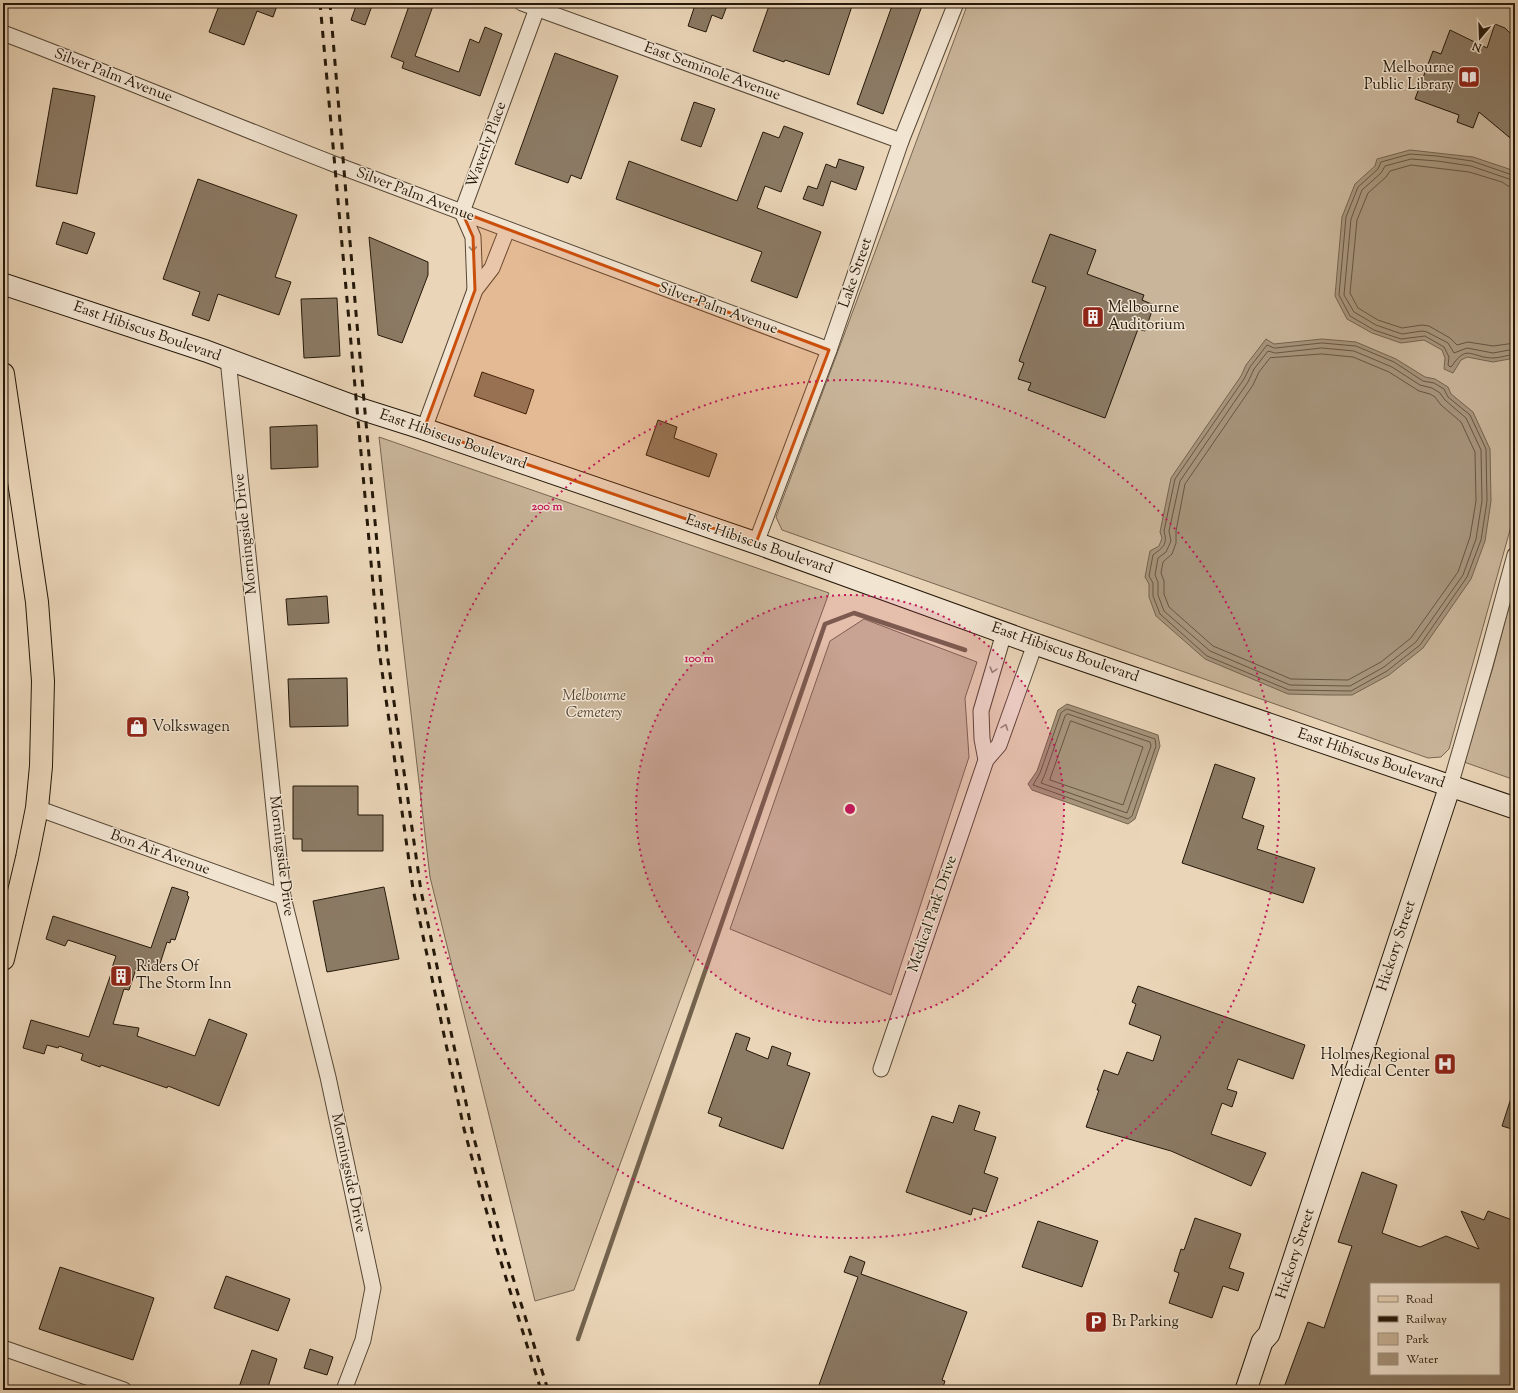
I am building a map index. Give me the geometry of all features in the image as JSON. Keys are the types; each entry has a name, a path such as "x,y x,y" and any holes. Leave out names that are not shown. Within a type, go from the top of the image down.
{"main road":[{"path":"3,374 29,546 41,639 43,681 41,766 37,808 27,858 3,959"}],"street":[{"name":"East Seminole Avenue","path":"522,3 538,6 901,141"},
{"name":"Lake Street","path":"756,543 829,350 901,141 956,3"},
{"name":"Waverly Place","path":"462,212 538,6"},
{"name":"Silver Palm Avenue","path":"3,33 128,81 334,164 829,350"},
{"path":"462,212 473,237 475,290"},
{"path":"424,429 475,290 492,268 507,230"},
{"name":"East Hibiscus Boulevard","path":"3,284 228,359 364,410 424,429 756,543 1035,644 1515,808"},
{"name":"Morningside Drive","path":"228,359 283,897 328,1077 373,1288 363,1340 344,1390"},
{"name":"Hickory Street","path":"1246,1390 1262,1342 1269,1334 1450,786 1486,665 1515,555"},
{"name":"Medical Park Drive","path":"986,760 982,739 981,711 1004,632"},
{"name":"Medical Park Drive","path":"881,1069 986,760 999,745 1035,644"},
{"name":"Bon Air Avenue","path":"37,808 283,897"},
{"name":"Hickory Street","path":"1260,1390 1271,1345 1269,1334"},
{"path":"3,1348 124,1390"}],"highlighted area":[{"path":"462,212 829,350 756,543 424,429 475,290 473,237"}],"green space":[{"path":"968,3 1515,3 1515,512 1449,749 1441,757 1428,758 782,530 776,517"},
{"name":"Melbourne Cemetery","path":"379,437 829,593 574,1290 535,1301 430,877"},
{"path":"1515,584 1515,780 1464,762 1493,667"},
{"path":"864,619 977,662 965,698 969,757 891,995 730,929 830,641"}],"water":[{"path":"1410,150 1473,157 1509,169 1515,173 1515,358 1493,362 1467,357 1461,360 1453,373 1444,369 1445,358 1442,350 1424,340 1401,343 1372,333 1347,319 1335,296 1342,217 1355,184 1375,166 1377,159"},
{"path":"1266,339 1274,344 1322,339 1356,342 1396,359 1425,377 1435,379 1448,387 1451,394 1473,412 1490,449 1491,501 1485,541 1471,579 1423,648 1389,675 1352,695 1288,694 1205,659 1156,616 1149,597 1149,584 1145,577 1150,551 1159,546 1162,538 1160,532 1171,478 1241,376 1246,365"},
{"path":"1067,704 1158,735 1160,746 1135,819 1128,824 1032,790 1028,784 1037,771 1058,710"}],"building":[{"path":"220,3 278,3 273,17 257,11 244,45 209,32"},
{"path":"357,3 373,3 365,25 351,20"},
{"path":"410,3 434,3 415,56 459,72 470,39 479,43 485,27 502,34 480,96 402,68 404,62 391,57"},
{"path":"706,3 728,3 722,19 712,15 706,32 688,26 695,5 704,8"},
{"path":"770,3 853,3 829,75 753,51"},
{"path":"893,3 923,3 883,114 857,104"},
{"name":"Melbourne Public Library","path":"1495,24 1505,28 1515,38 1515,142 1479,112 1473,128 1457,122 1459,115 1415,99 1433,51 1441,54 1450,30 1487,48"},
{"path":"555,53 618,76 581,179 571,175 568,183 515,164"},
{"path":"53,88 95,96 77,194 36,186"},
{"path":"694,102 715,109 701,147 681,140"},
{"path":"784,126 803,133 781,192 765,186 757,208 821,232 797,298 751,281 762,252 616,199 629,161 737,201 763,132 779,138"},
{"path":"839,159 864,167 856,190 831,181 823,206 803,199 808,186 817,189 826,164 836,168"},
{"path":"198,179 297,215 275,277 291,282 279,315 218,294 209,321 192,315 200,292 163,279"},
{"path":"63,222 95,233 87,254 56,244"},
{"name":"Melbourne Auditorium","path":"1050,234 1096,250 1087,274 1144,295 1142,300 1154,305 1145,331 1138,329 1105,418 1028,390 1031,383 1018,379 1024,363 1019,361 1046,287 1032,282"},
{"path":"369,237 428,262 428,275 402,343 378,335"},
{"path":"337,298 340,356 304,358 301,299"},
{"path":"482,372 534,390 526,414 474,396"},
{"path":"658,420 677,427 674,438 717,454 709,477 646,455"},
{"path":"317,425 318,467 271,469 270,427"},
{"path":"327,596 329,623 288,625 286,599"},
{"path":"347,678 348,726 290,727 288,679"},
{"path":"1215,764 1255,778 1242,818 1264,826 1257,849 1315,868 1303,903 1182,863"},
{"path":"293,786 358,786 358,815 383,815 383,851 302,851 302,839 293,839"},
{"path":"172,887 188,892 187,895 189,897 175,940 171,939 170,943 167,942 158,970 138,963 129,990 124,989 113,1024 139,1028 137,1036 195,1056 209,1019 247,1034 219,1106 168,1086 167,1088 101,1065 100,1067 81,1060 83,1054 59,1046 58,1048 47,1045 44,1054 23,1048 31,1020 89,1037 116,956 68,940 65,946 46,939 53,916 151,948"},
{"path":"384,887 399,959 327,972 313,901"},
{"path":"1138,986 1305,1045 1293,1079 1238,1059 1227,1089 1237,1092 1232,1107 1222,1103 1211,1134 1266,1153 1251,1186 1171,1151 1086,1127 1099,1090 1097,1090 1104,1070 1118,1075 1127,1052 1153,1061 1161,1036 1129,1024 1136,1004 1132,1002"},
{"path":"736,1033 750,1038 746,1050 768,1059 772,1046 791,1053 787,1065 810,1073 783,1149 719,1126 722,1118 708,1113"},
{"path":"1513,1092 1515,1093 1515,1130 1502,1126"},
{"path":"959,1105 980,1112 974,1130 996,1137 984,1173 998,1178 986,1212 973,1208 971,1215 906,1192 932,1116 953,1123"},
{"path":"1362,1172 1397,1185 1382,1233 1420,1247 1446,1236 1479,1249 1461,1211 1484,1220 1488,1211 1515,1221 1515,1390 1283,1390 1308,1322 1324,1328 1352,1246 1338,1242"},
{"path":"1195,1218 1241,1234 1229,1268 1244,1273 1238,1291 1223,1286 1212,1318 1169,1303 1179,1273 1174,1271 1181,1249 1184,1250"},
{"path":"1038,1221 1098,1241 1082,1287 1022,1267"},
{"path":"850,1256 865,1262 861,1274 967,1312 942,1380 945,1381 942,1390 831,1390 819,1385 858,1277 844,1272"},
{"path":"60,1267 154,1298 133,1360 39,1329"},
{"path":"226,1276 290,1299 278,1331 214,1308"},
{"path":"310,1349 333,1357 327,1375 304,1368"},
{"path":"252,1350 277,1359 267,1390 238,1390"}],"waterway":[{"path":"578,1339 825,624 854,613 965,650"}],"railway":[{"path":"320,3 379,650 413,889 464,1129 496,1246 541,1390"},
{"path":"330,3 387,653 421,891 472,1131 504,1249 548,1390"}],"place":[{"name":"Melbourne Public Library","path":"1469,77"},
{"name":"Melbourne Auditorium","path":"1093,317"},
{"name":"Volkswagen","path":"137,727"},
{"name":"Riders Of The Storm Inn","path":"121,976"},
{"name":"Holmes Regional Medical Center","path":"1445,1064"},
{"name":"B1 Parking","path":"1096,1322"}]}
